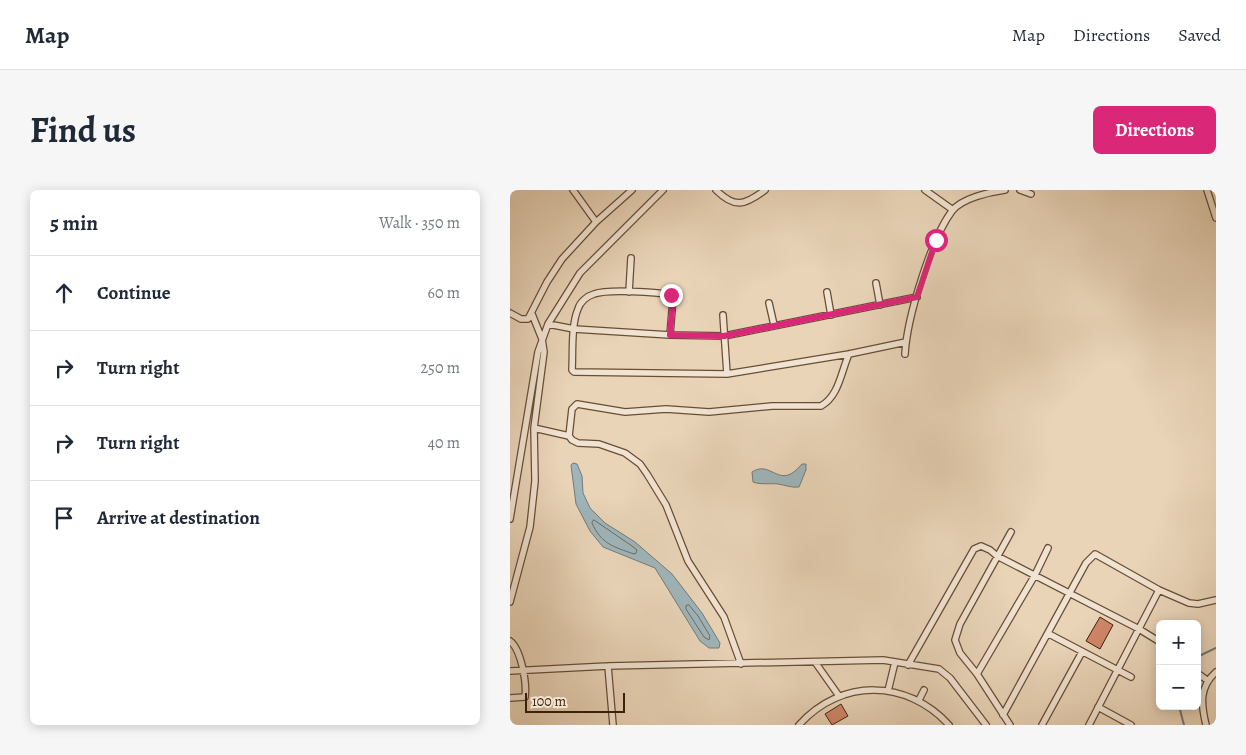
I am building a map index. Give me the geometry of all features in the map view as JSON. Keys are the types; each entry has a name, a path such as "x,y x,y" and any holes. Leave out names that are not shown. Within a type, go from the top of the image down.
{"street":[{"path":"573,190 596,222"},
{"path":"510,314 525,320 528,319 547,282 562,259 596,222 632,190"},
{"path":"510,518 542,339 548,324 580,273 663,190"},
{"path":"716,190 730,202 737,204 745,202 765,190"},
{"path":"925,190 953,210"},
{"path":"905,354 917,297 932,248 953,210 979,195 1005,190"},
{"path":"1020,190 1031,194"},
{"path":"1207,190 1216,218"},
{"path":"629,292 631,258"},
{"path":"876,283 880,305"},
{"path":"670,335 673,298 671,295 629,292 600,292 593,294 578,309 574,329 572,370 574,372 727,374 849,354 906,342"},
{"path":"827,292 831,315"},
{"path":"548,324 574,329 670,335 724,336 917,297"},
{"path":"769,303 774,325"},
{"path":"510,602 530,527 535,482 534,428 543,364 542,339 532,314"},
{"path":"723,315 727,374"},
{"path":"569,436 572,410 577,404 625,412 666,409 709,412 772,406 820,406 834,395 849,354"},
{"path":"534,428 569,436 578,443 599,444 625,454 640,464 666,505 688,561 724,618 741,664"},
{"path":"1010,725 977,674 960,653 955,640 960,624 1011,532"},
{"path":"908,665 974,549 981,546 1156,640"},
{"path":"977,674 1035,576 1048,548"},
{"path":"1003,715 1049,634 1086,563 1095,554 1159,590 1189,603 1198,604 1216,600"},
{"path":"1089,725 1159,590"},
{"path":"1049,634 1131,677"},
{"path":"510,641 519,652 526,688 525,697 510,698"},
{"path":"1042,725 1082,652"},
{"path":"510,671 608,666 883,660 939,669 950,678 986,725"},
{"path":"815,662 839,696"},
{"path":"888,690 896,662"},
{"path":"608,666 613,725"},
{"path":"1206,725 1202,697 1207,680 1216,672"},
{"path":"1201,676 1207,680"},
{"path":"799,725 815,709 839,696 863,690 888,690 904,694 918,700 939,714 949,725"},
{"path":"918,700 924,690"},
{"path":"1098,707 1131,725"},
{"path":"939,714 944,725"}],"water":[{"path":"573,463 577,464 582,476 583,493 590,508 605,523 635,542 672,574 702,613 720,643 719,648 709,648 700,641 655,568 603,547 590,531 576,504 571,465"},
{"path":"802,464 806,464 806,470 799,487 753,482 752,472 759,469 787,475 794,472"}],"building":[{"path":"1100,617 1113,625 1100,649 1086,641"},
{"path":"841,704 848,716 832,725 825,714"}],"waterway":[{"path":"1201,655 1216,648"},
{"path":"1180,710 1184,725"}],"route":[{"path":"671,295 673,298 670,335 724,336 880,305 917,297 936,240"}]}
